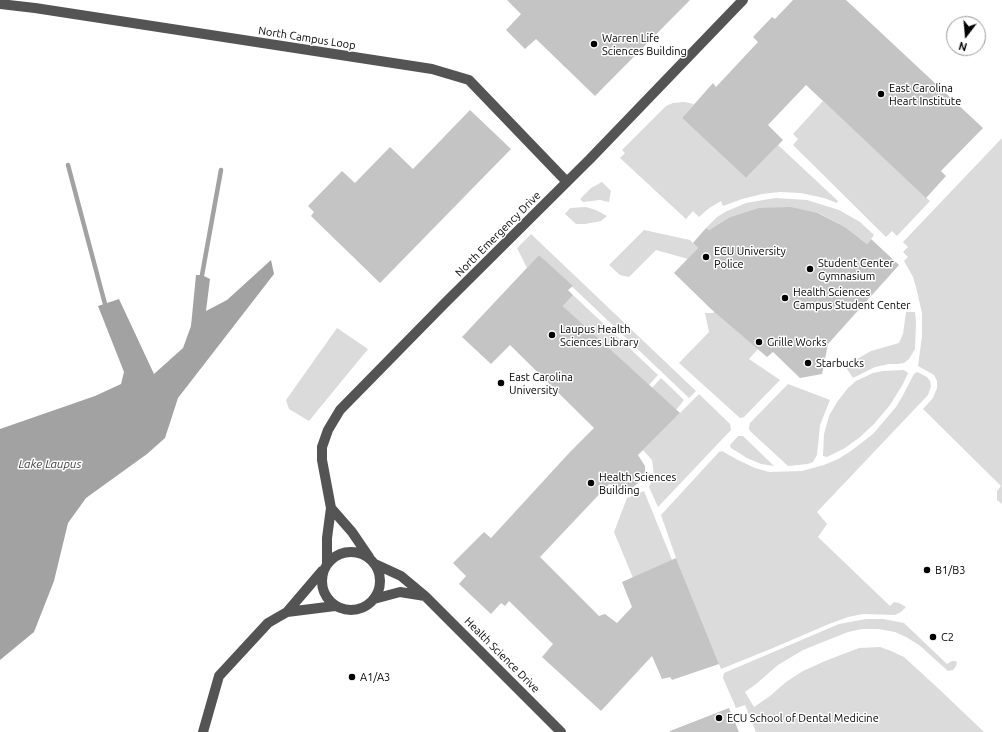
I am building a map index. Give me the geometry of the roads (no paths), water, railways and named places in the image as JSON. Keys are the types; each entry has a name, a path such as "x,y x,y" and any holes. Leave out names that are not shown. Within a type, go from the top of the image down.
{"street":[{"name":"North Emergency Drive","path":"335,606 328,600 322,591 321,581 325,567 331,508 322,460 322,447 328,430 340,410 567,182 743,0"},
{"name":"North Campus Loop","path":"0,4 26,4 432,69 469,80 567,182"},
{"path":"287,612 335,606 343,610 352,611 368,605 379,591 379,573 352,532 331,508"},
{"path":"203,732 219,676 268,623 287,612 334,557 342,553 352,552 361,553 372,561"},
{"name":"Health Science Drive","path":"372,561 401,576 425,596 561,732"},
{"path":"374,599 400,592 425,596"}],"water":[{"name":"Lake Laupus","path":"271,260 274,274 178,398 165,438 147,454 86,498 68,523 54,581 34,632 0,660 0,429 95,396 121,384 124,372 98,306 119,299 154,374 183,348 191,326 196,275 202,275 210,279 206,311 227,300"}],"waterway":[{"path":"68,165 105,304"},
{"path":"202,275 221,170"}],"place":[{"name":"Warren Life Sciences Building","path":"594,44"},
{"name":"East Carolina Heart Institute","path":"881,94"},
{"name":"ECU University Police","path":"706,257"},
{"name":"Student Center Gymnasium","path":"810,269"},
{"name":"Health Sciences Campus Student Center","path":"785,298"},
{"name":"Laupus Health Sciences Library","path":"552,335"},
{"name":"Grille Works","path":"759,342"},
{"name":"Starbucks","path":"808,363"},
{"name":"East Carolina University","path":"501,383"},
{"name":"Health Sciences Building","path":"591,483"},
{"name":"B1/B3","path":"927,570"},
{"name":"C2","path":"933,637"},
{"name":"A1/A3","path":"352,677"},
{"name":"ECU School of Dental Medicine","path":"719,718"}]}
